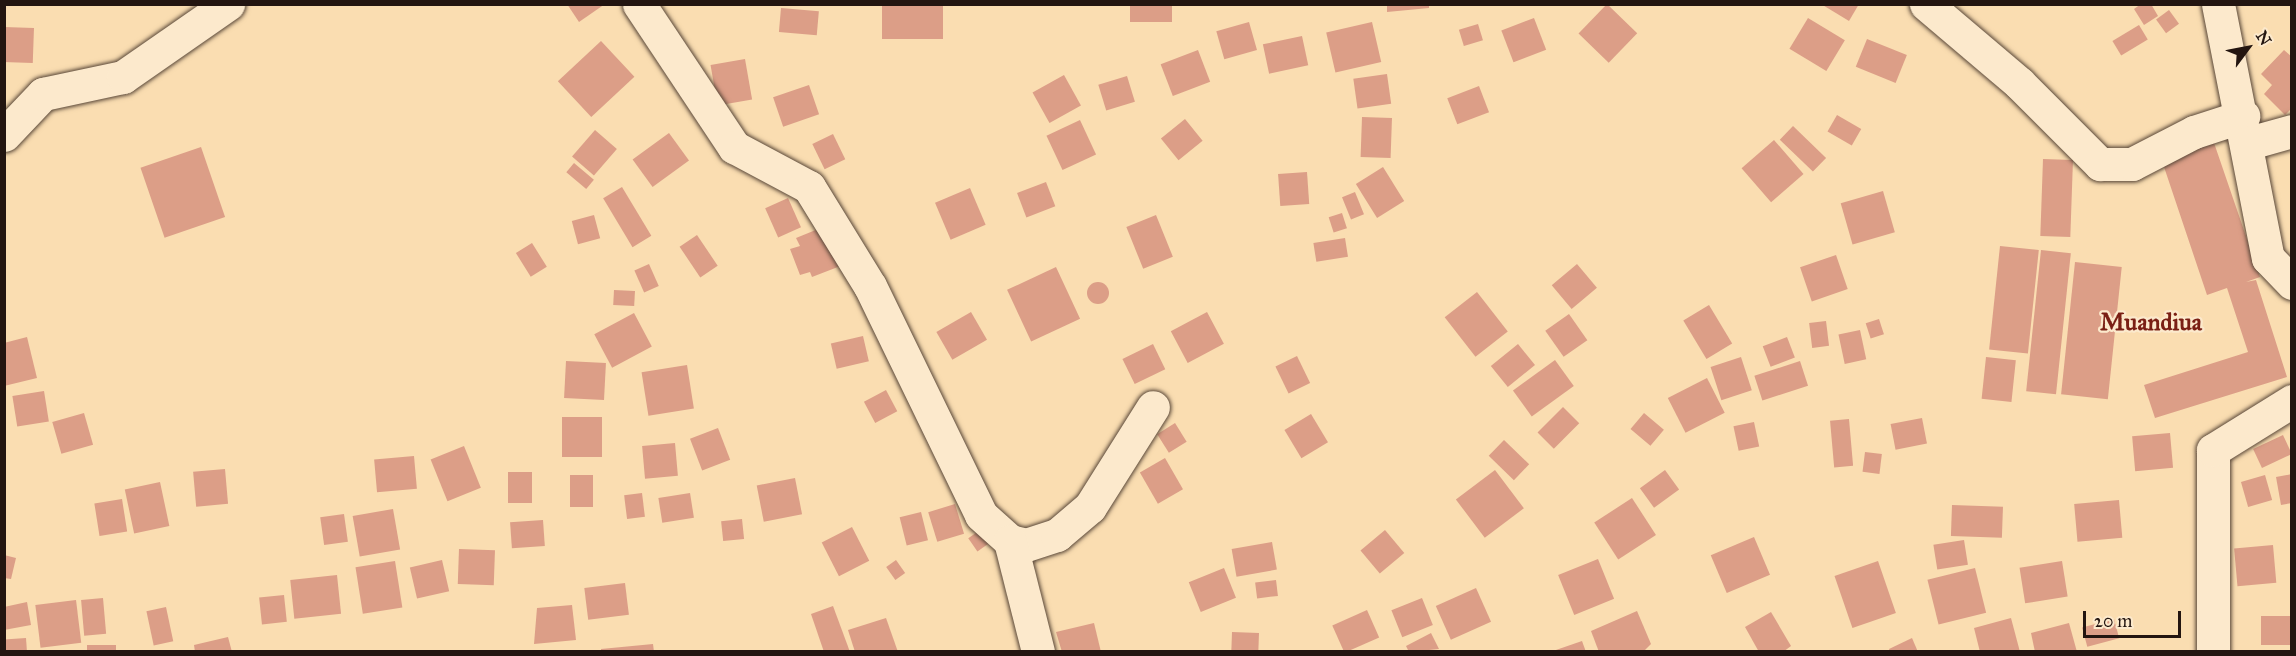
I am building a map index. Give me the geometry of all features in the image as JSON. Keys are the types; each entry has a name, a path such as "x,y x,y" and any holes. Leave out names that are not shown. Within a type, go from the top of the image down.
{"street":[{"path":"4,135 43,94 123,77 228,4"},
{"path":"639,4 734,147 809,187 870,286 981,515 1010,541 1026,545 1057,535 1090,507 1153,407"},
{"path":"1926,4 2019,83 2100,164 2132,164 2246,130 2292,131"},
{"path":"2218,4 2246,130 2268,258 2292,283"},
{"path":"2213,651 2213,450 2292,401"},
{"path":"1010,541 1038,651"}],"building":[{"path":"567,4 605,4 579,22"},
{"path":"882,4 943,4 943,39 882,39"},
{"path":"1387,4 1429,4 1429,8 1387,12"},
{"path":"1607,4 1637,33 1609,63 1579,33"},
{"path":"1821,4 1859,4 1849,21"},
{"path":"2141,4 2151,4 2158,16 2144,25 2134,9"},
{"path":"1130,5 1172,5 1172,22 1130,22"},
{"path":"781,8 819,11 817,35 779,32"},
{"path":"2169,10 2179,24 2166,33 2156,19"},
{"path":"1534,18 1546,50 1514,62 1501,31"},
{"path":"1808,18 1845,40 1826,71 1789,49"},
{"path":"1249,22 1257,50 1224,59 1216,31"},
{"path":"1372,22 1381,62 1335,73 1326,33"},
{"path":"1478,24 1483,40 1464,46 1459,30"},
{"path":"2139,25 2148,40 2121,56 2112,41"},
{"path":"4,27 34,28 33,63 4,62"},
{"path":"1302,36 1308,65 1269,74 1263,44"},
{"path":"1867,39 1907,55 1896,83 1856,67"},
{"path":"601,41 634,77 591,117 558,81"},
{"path":"1198,50 1210,82 1173,96 1161,64"},
{"path":"2284,50 2292,57 2292,108 2285,115 2264,94 2272,85 2261,74"},
{"path":"745,59 752,99 718,105 711,65"},
{"path":"1387,74 1391,104 1358,108 1353,79"},
{"path":"1064,75 1081,106 1049,123 1033,92"},
{"path":"1127,76 1135,102 1106,111 1098,85"},
{"path":"809,85 819,114 783,127 773,97"},
{"path":"1479,86 1489,112 1457,124 1447,98"},
{"path":"1837,115 1861,129 1852,145 1828,131"},
{"path":"1362,117 1392,118 1391,158 1361,157"},
{"path":"1185,119 1203,141 1179,160 1161,139"},
{"path":"1080,120 1096,154 1063,170 1046,136"},
{"path":"1793,126 1826,158 1813,172 1780,140"},
{"path":"595,130 617,149 594,175 572,156"},
{"path":"669,133 689,161 653,187 633,159"},
{"path":"833,134 845,159 825,169 812,144"},
{"path":"2212,137 2260,277 2246,282 2256,280 2287,377 2155,418 2144,385 2248,352 2227,288 2207,295 2160,155"},
{"path":"1774,140 1804,174 1771,202 1742,168"},
{"path":"201,147 225,217 165,238 140,168"},
{"path":"2043,159 2073,160 2070,237 2040,236"},
{"path":"574,163 594,180 586,189 566,172"},
{"path":"1383,167 1404,201 1377,218 1356,184"},
{"path":"1307,172 1309,204 1280,206 1278,174"},
{"path":"1046,182 1055,206 1026,217 1017,193"},
{"path":"622,187 651,236 632,247 603,198"},
{"path":"970,188 986,225 951,240 935,203"},
{"path":"1883,191 1895,232 1853,244 1841,203"},
{"path":"1355,192 1364,214 1351,219 1342,197"},
{"path":"788,198 801,227 778,237 765,208"},
{"path":"1342,213 1347,228 1334,233 1329,217"},
{"path":"594,215 600,238 578,244 572,221"},
{"path":"1156,215 1173,257 1143,269 1126,227"},
{"path":"828,225 843,265 812,277 810,272 800,275 790,249 800,246 796,238"},
{"path":"697,235 718,266 700,277 680,247"},
{"path":"1345,238 1348,257 1316,262 1313,243"},
{"path":"532,243 547,267 531,277 516,253"},
{"path":"2000,246 2039,250 2028,354 1989,349"},
{"path":"2041,250 2071,253 2056,394 2026,391"},
{"path":"1836,255 1848,289 1812,301 1800,267"},
{"path":"2075,262 2122,267 2108,399 2061,394"},
{"path":"649,264 659,286 644,292 634,271"},
{"path":"1577,264 1597,288 1572,309 1552,285"},
{"path":"1056,267 1080,319 1031,341 1007,290"},
{"path":"1098,282 1106,285 1109,293 1106,301 1098,304 1090,301 1087,293 1090,285"},
{"path":"614,290 635,291 634,306 613,305"},
{"path":"1477,292 1508,331 1475,357 1445,317"},
{"path":"1709,305 1732,344 1706,359 1683,320"},
{"path":"971,312 987,340 952,360 936,332"},
{"path":"1207,312 1224,344 1188,363 1171,331"},
{"path":"634,313 652,347 612,368 594,334"},
{"path":"1569,314 1587,340 1564,357 1545,331"},
{"path":"1879,319 1884,334 1871,339 1866,323"},
{"path":"1826,321 1829,346 1812,348 1809,323"},
{"path":"1860,330 1866,359 1845,364 1838,335"},
{"path":"863,336 869,361 837,369 831,343"},
{"path":"27,337 37,378 4,386 4,343"},
{"path":"1787,337 1795,358 1771,367 1763,346"},
{"path":"1153,344 1165,369 1135,384 1122,359"},
{"path":"1518,344 1535,365 1508,387 1491,366"},
{"path":"1297,356 1310,383 1289,393 1275,367"},
{"path":"1741,357 1752,390 1721,400 1711,367"},
{"path":"1986,357 2016,360 2011,402 1982,399"},
{"path":"1555,360 1574,386 1532,416 1513,391"},
{"path":"566,361 606,363 604,400 564,398"},
{"path":"1800,361 1808,386 1762,401 1754,376"},
{"path":"687,365 694,408 648,416 642,372"},
{"path":"1707,378 1725,413 1686,433 1668,398"},
{"path":"886,390 897,411 875,423 864,402"},
{"path":"44,391 49,422 17,427 12,396"},
{"path":"1563,407 1579,423 1554,449 1538,432"},
{"path":"84,413 93,445 61,454 52,422"},
{"path":"1644,413 1664,430 1650,446 1631,429"},
{"path":"1311,414 1328,442 1301,458 1284,430"},
{"path":"562,417 602,417 602,457 562,457"},
{"path":"1922,418 1927,444 1896,450 1891,424"},
{"path":"1849,419 1853,466 1834,467 1830,421"},
{"path":"1754,422 1759,446 1739,451 1733,426"},
{"path":"1175,423 1187,442 1169,453 1157,434"},
{"path":"718,428 730,460 702,470 690,439"},
{"path":"2170,433 2173,468 2135,471 2132,436"},
{"path":"2283,435 2292,454 2262,468 2253,449"},
{"path":"1504,440 1529,464 1514,480 1489,456"},
{"path":"675,443 678,476 645,479 642,446"},
{"path":"464,446 481,488 447,501 431,459"},
{"path":"1865,452 1882,454 1879,474 1863,472"},
{"path":"414,456 417,489 377,492 374,459"},
{"path":"1165,458 1183,489 1158,504 1140,472"},
{"path":"225,469 228,504 196,507 193,472"},
{"path":"1495,470 1524,508 1485,538 1456,499"},
{"path":"1665,470 1679,489 1654,508 1640,488"},
{"path":"508,472 532,472 532,503 508,503"},
{"path":"2292,474 2292,503 2281,505 2276,477"},
{"path":"570,475 593,475 593,507 570,507"},
{"path":"2265,475 2272,500 2248,507 2241,482"},
{"path":"795,478 802,514 764,522 757,485"},
{"path":"160,482 169,526 134,534 125,489"},
{"path":"642,493 645,517 627,519 624,495"},
{"path":"690,493 694,518 662,523 658,498"},
{"path":"1632,498 1656,535 1618,559 1594,523"},
{"path":"122,499 127,532 100,536 94,503"},
{"path":"2119,500 2122,538 2077,542 2074,504"},
{"path":"955,504 964,534 937,542 928,512"},
{"path":"1952,505 2003,507 2002,538 1951,536"},
{"path":"393,509 400,549 360,556 353,516"},
{"path":"921,512 928,540 907,545 900,517"},
{"path":"344,514 348,542 324,545 320,517"},
{"path":"742,519 744,539 723,541 721,521"},
{"path":"543,520 545,546 512,548 510,522"},
{"path":"852,527 869,561 839,576 822,542"},
{"path":"983,528 992,541 977,551 968,538"},
{"path":"1385,530 1404,553 1380,574 1360,551"},
{"path":"1754,537 1770,575 1727,593 1711,555"},
{"path":"1964,540 1968,565 1937,570 1933,545"},
{"path":"1272,542 1277,570 1236,577 1232,549"},
{"path":"2273,545 2276,583 2237,586 2234,548"},
{"path":"459,549 495,550 494,585 458,584"},
{"path":"4,555 16,558 11,579 4,578"},
{"path":"1598,559 1614,599 1574,615 1558,575"},
{"path":"442,560 449,591 417,599 410,567"},
{"path":"896,560 905,573 895,580 886,567"},
{"path":"395,561 402,607 363,614 355,567"},
{"path":"1878,561 1896,613 1852,628 1835,576"},
{"path":"2062,561 2068,597 2025,603 2020,568"},
{"path":"1224,568 1236,598 1201,612 1189,582"},
{"path":"1975,568 1986,613 1939,624 1927,580"},
{"path":"337,575 341,614 294,619 290,580"},
{"path":"1276,580 1278,596 1257,598 1255,583"},
{"path":"625,583 629,615 588,620 584,588"},
{"path":"1476,588 1491,622 1451,640 1436,606"},
{"path":"284,595 287,622 262,624 259,598"},
{"path":"103,598 106,634 84,636 81,600"},
{"path":"1422,598 1433,625 1402,637 1391,610"},
{"path":"76,600 81,643 41,648 35,605"},
{"path":"27,602 31,625 4,630 4,607"},
{"path":"572,605 576,640 534,644 537,608"},
{"path":"833,606 850,652 824,652 811,614"},
{"path":"166,607 173,641 154,645 146,611"},
{"path":"1367,610 1379,637 1344,652 1332,625"},
{"path":"1637,611 1651,644 1643,652 1599,652 1591,631"},
{"path":"1771,612 1791,646 1783,652 1759,652 1745,627"},
{"path":"2261,616 2292,616 2292,645 2261,645"},
{"path":"886,618 898,652 855,652 848,630"},
{"path":"2011,618 2020,652 1980,652 1974,628"},
{"path":"2114,619 2119,638 2087,647 2082,628"},
{"path":"1094,623 1101,652 1062,652 1056,632"},
{"path":"2069,623 2077,652 2035,652 2031,633"},
{"path":"1232,632 1259,633 1258,652 1231,652"},
{"path":"1431,633 1439,649 1409,652 1406,646"},
{"path":"228,637 232,652 195,652 194,645"},
{"path":"26,638 27,652 5,652 4,640"},
{"path":"1912,638 1918,652 1890,652 1889,649"},
{"path":"1582,641 1586,652 1553,652 1553,651"},
{"path":"653,644 654,652 601,652 601,649"},
{"path":"87,645 116,645 116,652 87,652"}],"district":[{"name":"Muandiua","path":"2151,323"}]}
